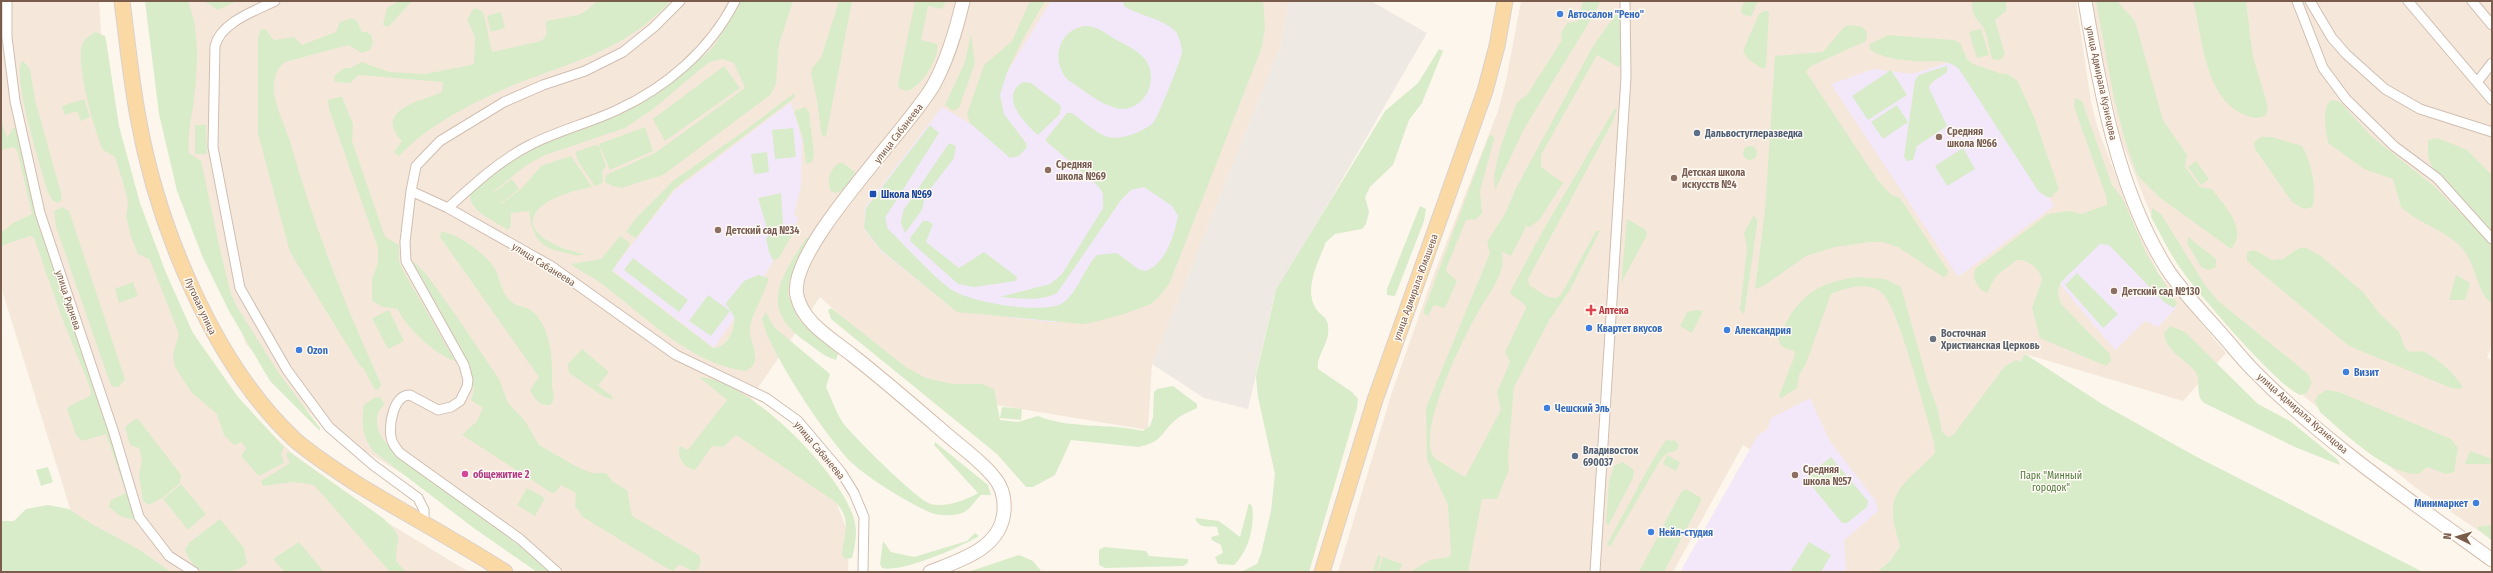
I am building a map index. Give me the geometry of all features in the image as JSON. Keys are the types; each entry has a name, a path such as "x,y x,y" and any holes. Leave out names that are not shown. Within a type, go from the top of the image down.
{"main road":[{"name":"Луговая улица","path":"122,1 138,118 161,210 193,292 221,347 249,389 294,439 333,468 505,572"},
{"name":"улица Адмирала Юмашева","path":"1322,572 1375,400 1485,92 1497,46 1505,1"}],"street":[{"name":"улица Руднева","path":"7,1 7,37 15,101 40,213 114,433 139,517 169,556 194,572"},
{"path":"275,1 247,14 224,30 218,38 215,46 213,147 240,288 287,370 330,427 373,464 418,498 424,510 424,523"},
{"path":"558,572 514,535 400,453 393,445 391,422 395,409 402,398 410,395 438,410 445,410 460,401 468,380 464,365 406,261 405,242 411,191 416,166 440,141 504,102 543,85 585,71 623,52 654,27 680,1"},
{"path":"448,208 481,180 530,145 616,110 648,94 709,43 720,29 735,1"},
{"name":"улица Сабанеева","path":"930,572 972,555 995,536 1004,516 1005,502 1002,490 994,476 895,390 809,321 796,295 796,282 800,268 822,231 932,87 952,44 964,1"},
{"path":"1595,572 1625,84 1625,1"},
{"name":"улица Адмирала Кузнецова","path":"2085,1 2098,73 2114,143 2144,223 2168,270 2254,371 2293,408 2384,481 2492,560"},
{"path":"2297,1 2324,68 2346,99 2394,146 2437,178 2492,239"},
{"path":"2310,1 2332,38 2346,54 2384,89 2420,109 2492,132"},
{"path":"2408,1 2446,49 2478,81 2492,100"},
{"path":"2472,1 2492,25"},
{"path":"2478,81 2492,63"},
{"name":"улица Сабанеева","path":"411,191 448,208 552,266 676,355 766,398 798,421 841,472 854,493 864,517 863,572"}],"shaded area":[{"path":"1,1 99,1 104,82 132,215 210,375 292,453 370,512 469,572 126,572 83,550 1,287"},
{"path":"154,1 1289,1 1280,47 1152,364 1148,430 984,403 917,385 820,297 751,398 826,476 849,535 848,572 566,572 320,424 246,344 171,141"},
{"name":"Средняя школа №69","path":"1051,1 1185,1 1220,134 1160,270 1085,322 1050,322 956,311 881,251 864,229 865,207 942,107 974,126"},
{"path":"1289,1 1371,1 1427,33 1274,297 1248,409 1204,398 1152,364 1280,47"},
{"path":"1521,1 2076,1 2091,102 2097,126 2134,224 2159,274 2226,353 2183,401 2025,354 1890,561 1877,572 1687,572 1756,453 1743,445 1673,572 1338,572 1392,392 1431,282 1498,111 1506,81"},
{"path":"2092,1 2489,1 2492,5 2492,344 2487,358 2492,360 2492,540 2416,488 2300,393 2196,285 2153,220 2121,140 2097,33"},
{"name":"Средняя школа №66","path":"1956,60 1972,66 2054,206 1958,277 1831,84 1874,69 1912,74"},
{"name":"Детский сад №34","path":"791,102 802,140 801,186 794,215 799,218 768,270 714,348 612,270 674,191"},
{"name":"Детский сад №130","path":"2106,231 2177,307 2158,327 2145,321 2115,350 2052,275"},
{"name":"Средняя школа №57","path":"1810,398 1829,440 1875,500 1878,511 1844,540 1846,572 1680,572 1758,435 1768,429 1771,418"}],"green space":[{"path":"145,1 188,1 195,25 197,49 195,86 189,133 189,153 201,161 231,294 237,307 278,372 320,428 320,431 270,381 229,311 203,258 177,191 159,114"},
{"path":"204,1 237,1 218,10"},
{"path":"399,1 412,1 388,27 383,25 387,8"},
{"path":"597,1 670,1 653,18 620,41 585,58 511,86 466,107 423,134 399,156 394,152 402,141 394,130 393,122 396,114 403,108 413,103 442,92 443,82 359,75 350,83 335,82 334,76 344,68 350,68 362,62 389,72 425,74 471,65 474,63 475,37 467,20 474,8 482,11 484,15 492,52 541,41 544,39 546,34 546,21 578,15 586,11"},
{"path":"741,1 793,1 779,44 776,84 770,95 663,175 621,188 612,186 605,182 606,175 655,153 745,88 734,63 723,59 709,62 653,109 625,128 545,155 525,166 493,192 501,204 522,188 541,166 571,156 592,187 578,190 546,203 536,212 533,221 534,228 548,241 568,250 584,254 577,255 566,253 543,245 535,235 529,211 511,213 511,226 508,230 483,215 473,205 470,199 470,192 520,152 650,96 706,54 714,46"},
{"path":"839,1 852,1 826,137 823,136 821,132 817,100 811,73 812,68 821,58"},
{"path":"915,1 946,1 942,9 928,6 921,40 937,44 936,56 933,64 923,79 912,89 906,91 899,88 898,84"},
{"path":"1030,1 1045,1 1024,37 1007,72 1000,95 1004,114 1026,143 1027,147 1019,156 1010,158 970,123 967,114 984,65 1012,41"},
{"path":"1123,1 1263,1 1265,27 1262,47 1170,282 1164,291 1147,306 1083,324 957,312 881,250 864,228 866,208 930,125 939,133 885,218 888,229 933,274 949,288 958,293 1006,306 1041,308 1055,306 1064,302 1074,291 1088,266 1097,255 1117,253 1138,269 1146,271 1159,262 1168,248 1178,216 1172,206 1144,187 1131,190 1121,200 1057,293 1044,298 1022,299 1000,297 1050,284 1062,274 1103,208 1103,194 1099,187 1046,141 1067,113 1072,113 1105,136 1117,138 1137,133 1153,123 1164,100 1182,52 1178,36 1171,27 1124,6"},
{"path":"1583,1 1600,1 1596,11 1524,129 1495,190 1494,175 1501,145 1517,102 1527,95 1562,40 1561,33 1567,23 1578,21"},
{"path":"1744,1 1758,1 1751,17 1742,14 1741,10"},
{"path":"1972,1 2006,1 2006,11 1995,20 2005,54 2000,60 1992,59 1985,30 1973,13"},
{"path":"2096,1 2117,1 2135,21 2163,120 2187,155 2185,167 2200,187 2212,189 2233,218 2237,234 2236,241 2231,249 2159,197 2137,175 2125,140 2114,98"},
{"path":"2193,1 2246,1 2253,57 2268,107 2266,115 2256,118 2245,115 2231,107 2221,95 2207,66"},
{"path":"1764,11 1768,11 1769,13 1766,67 1763,69 1748,59 1743,51 1759,14"},
{"path":"501,12 505,28 491,32 487,16"},
{"path":"1615,15 1621,15 1623,64 1618,67 1597,55 1541,155 1541,167 1563,183 1540,219 1530,227 1522,225 1526,227 1511,256 1501,251 1503,258 1500,274 1462,343 1436,407 1431,428 1430,445 1434,458 1465,477 1501,410 1497,392 1510,362 1505,352 1526,308 1525,305 1510,292 1541,234 1615,108 1617,109 1612,123 1528,279 1529,285 1548,297 1556,298 1561,295 1596,231 1600,231 1570,290 1550,319 1514,387 1508,457 1509,470 1497,499 1482,499 1468,572 1403,572 1412,571 1430,560 1449,557 1451,553 1448,505 1427,460 1426,408 1490,253 1487,242 1506,212 1516,188 1593,46"},
{"path":"352,18 357,21 362,32 367,32 371,35 373,42 370,50 362,53 348,45 285,62 276,74 274,82 274,95 319,234 342,294 381,384 380,388 375,390 364,369 360,366 290,252 258,134 258,38 261,29 265,29 274,40 294,37 302,45 336,32 340,22"},
{"path":"1850,25 1862,27 1867,32 1866,41 1811,66 1806,72 1877,179 1890,194 1900,198 1948,271 1947,275 1943,277 1898,247 1883,242 1870,242 1835,247 1806,256 1765,285 1755,289 1765,211 1775,56 1823,52 1844,27"},
{"path":"1085,26 1089,26 1104,32 1137,51 1147,62 1151,80 1145,97 1139,103 1122,109 1107,105 1095,99 1068,80 1062,72 1058,56 1063,40 1068,33"},
{"path":"1981,29 1989,55 1977,58 1969,32"},
{"path":"95,32 105,36 119,126 140,203 166,273 193,333 238,397 284,447 281,454 284,463 259,476 241,456 246,448 241,442 234,445 224,435 217,414 192,393 175,367 173,354 179,334 152,265 149,259 138,254 131,237 126,216 128,204 126,192 115,157 103,150 87,98 81,67 82,45 85,39"},
{"path":"971,34 975,63 959,108 953,111 945,105 965,62"},
{"path":"1888,35 1954,40 1960,43 1967,59 1973,64 1999,73 2007,74 2017,80 2035,119 2059,190 2052,195 2054,197 2047,197 2039,192 1959,69 1949,63 1897,59 1886,57 1870,50 1870,44"},
{"path":"1439,49 1443,51 1422,103 1409,120 1393,165 1370,187 1365,197 1369,212 1366,224 1362,229 1335,234 1326,242 1314,274 1311,291 1312,299 1317,311 1328,323 1328,334 1319,360 1318,369 1352,392 1358,399 1357,408 1309,572 1241,572 1257,564 1261,554 1271,511 1275,474 1258,397 1256,376 1276,290 1385,111 1418,83"},
{"path":"23,61 30,69 35,100 61,193 62,200 57,203 52,200 48,192 28,123 20,82 20,68"},
{"path":"724,66 740,88 665,141 653,119"},
{"path":"1946,66 1948,69 1946,72 1933,82 1929,88 1947,126 1917,146 1913,160 1907,161 1904,157 1915,80 1919,75"},
{"path":"1891,70 1907,95 1868,120 1852,96"},
{"path":"1023,82 1031,83 1061,106 1060,114 1038,135 1021,117 1013,102 1013,95 1016,88"},
{"path":"795,94 794,98 674,189 636,238 626,232 635,219 674,180 740,134"},
{"path":"342,97 353,124 352,141 385,237 399,245 399,261 404,272 455,361 440,353 422,340 401,316 398,309 383,307 372,301 372,279 378,263 378,248 329,109 328,100"},
{"path":"2075,98 2082,101 2112,185 2123,199 2147,255 2177,303 2174,308 2164,302 2109,245 2100,244 2061,282 2058,294 2063,306 2110,354 2111,361 2106,366 2040,338 2032,308 2042,280 2039,272 2029,263 2017,260 1996,276 1987,293 1981,290 1974,279 1975,269 2048,214 2069,211 2081,214 2107,205 2107,199 2074,107"},
{"path":"84,99 90,117 81,121 77,111 65,115 62,106"},
{"path":"2331,100 2338,101 2342,104 2371,136 2435,187 2492,245 2492,304 2483,293 2467,255 2462,248 2455,241 2408,213 2401,207 2393,179 2364,169 2328,143 2325,115 2328,104"},
{"path":"1897,105 1908,122 1883,139 1871,122"},
{"path":"805,107 809,112 814,155 812,162 806,164 803,139 794,111"},
{"path":"1,120 7,138 13,128 16,128 26,169 106,417 135,518 134,520 120,516 109,507 111,500 126,493 106,434 82,441 76,435 67,409 71,405 90,396 91,390 62,318 34,238 30,236 1,246 2,232 13,223 32,214 17,150 14,147 1,150"},
{"path":"195,125 206,125 207,154 195,154"},
{"path":"645,127 653,151 610,170 599,144"},
{"path":"793,128 796,157 775,159 772,130"},
{"path":"1492,135 1494,139 1480,191 1482,213 1477,219 1466,220 1446,269 1447,272 1457,281 1445,308 1434,305 1428,316 1424,313 1424,310 1489,136"},
{"path":"2261,137 2272,137 2302,146 2311,167 2313,176 2315,194 2312,207 2304,209 2292,202 2255,149 2254,142"},
{"path":"2438,138 2467,150 2492,175 2492,232 2441,180 2430,162 2428,157 2428,140"},
{"path":"949,143 956,146 954,158 925,196 922,210 905,233 901,223 903,211"},
{"path":"595,145 599,146 606,166 602,172 603,183 595,186 580,164 576,156 576,152"},
{"path":"1750,146 1755,148 1757,153 1755,158 1750,160 1745,158 1743,153 1745,148"},
{"path":"1963,148 1975,169 1947,186 1935,166"},
{"path":"767,152 769,172 754,174 751,154"},
{"path":"2196,161 2209,179 2201,185 2188,167"},
{"path":"839,163 843,163 855,172 844,190 836,193 831,191 829,179 833,168"},
{"path":"512,179 519,189 501,203 493,193"},
{"path":"781,193 783,225 768,231 758,198"},
{"path":"1420,206 1426,209 1424,221 1395,296 1387,295 1387,289"},
{"path":"62,207 69,211 125,379 119,387 113,387 110,383 56,227 54,211"},
{"path":"2152,208 2161,214 2205,285 2217,300 2308,374 2312,383 2307,393 2300,395 2274,375 2237,336 2201,294 2178,265 2167,247 2151,217"},
{"path":"1754,215 1757,220 1757,225 1744,315 1740,309 1747,248 1744,233"},
{"path":"1627,219 1646,230 1647,235 1621,283"},
{"path":"923,221 928,221 933,224 926,242 959,268 984,252 1017,277 1016,281 974,287 958,284 911,242 910,238"},
{"path":"793,225 796,229 778,259 773,260 769,252 766,238 777,229"},
{"path":"441,232 448,233 463,240 479,251 495,269 503,290 510,301 516,305 529,309 538,318 547,335 550,345 554,398 550,405 537,401 530,390 539,377 440,237"},
{"path":"620,236 630,243 612,271 713,348 722,345 730,337 734,327 734,317 726,303 744,281 758,275 768,278 768,282 751,321 750,333 755,357 754,363 751,367 745,371 725,367 687,349 652,324 602,284 571,264 601,259"},
{"path":"810,237 789,282 788,296 799,320 838,354 836,360 820,352 791,329 782,316 778,304 778,292 782,279 806,238"},
{"path":"2188,237 2216,259 2216,267 2208,270 2201,267 2187,243"},
{"path":"2299,248 2306,248 2321,256 2363,292 2379,313 2399,332 2405,348 2408,351 2422,351 2433,357 2445,366 2455,377 2462,386 2461,389 2451,388 2349,346 2247,261 2247,253 2251,251 2257,251 2274,260 2283,259"},
{"path":"633,258 688,300 679,312 624,270"},
{"path":"412,260 426,274 455,314 499,379 508,403 525,421 539,445 579,468 592,473 606,473 613,482 627,490 632,516 699,555 701,562 698,569 693,571 679,564 673,571 663,566 583,517 575,506 576,493 561,485 555,493 552,493 462,435 477,421 483,408 471,400 474,390 469,363"},
{"path":"2077,273 2118,314 2103,328 2065,285"},
{"path":"2456,275 2470,283 2465,300 2449,300"},
{"name":"Парк \"Минный городок\"","path":"1857,277 1885,279 1901,287 1928,383 1938,410 1942,432 1948,437 1954,434 2005,366 2016,360 2020,362 2025,354 2102,404 2195,456 2423,572 1877,572 1890,561 1900,546 1893,518 1894,501 1903,485 1935,453 1934,442 1903,338 1888,301 1881,292 1863,286 1849,288 1831,294 1805,366 1799,375 1797,388 1781,398 1779,396 1795,355 1794,351 1782,347 1778,339 1792,313 1799,303 1817,289 1842,280"},
{"path":"133,282 138,296 119,303 115,289"},
{"path":"708,295 730,311 711,336 689,321"},
{"path":"831,308 906,367 926,378 953,384 982,384 994,389 1000,420 1018,422 1038,416 1063,423 1117,427 1143,431 1150,426 1153,417 1154,392 1157,389 1173,386 1197,404 1197,408 1178,418 1162,436 1147,445 1139,447 1071,440 1055,475 1033,487 1026,487 997,454 831,319 828,310"},
{"path":"389,310 404,341 388,349 372,318"},
{"path":"1697,310 1703,311 1692,333 1680,326 1687,312"},
{"path":"766,312 774,327 830,374 826,387 843,423 872,454 913,492 931,504 936,505 955,503 978,493 934,445 935,442 988,485 991,495 981,495 969,509 963,513 952,515 936,514 929,512 899,496 860,470 841,451 800,394 775,351 767,333 762,319"},
{"path":"2170,326 2185,332 2258,404 2290,421 2338,460 2340,465 2295,447 2204,403 2199,396 2198,379 2195,371 2172,350 2165,340 2164,333"},
{"path":"582,349 609,372 598,385 579,371 612,396 613,400 603,396 569,373 568,364"},
{"path":"699,377 719,382 742,393 766,410 790,431 812,454 831,477 846,499 854,519 856,533 852,558 845,559 842,555 846,526 844,514 834,501 736,435 723,447 712,446 695,470 684,464 679,454 680,446 688,450 727,400"},
{"path":"2327,390 2339,392 2451,439 2458,448 2454,472 2446,474 2427,467 2419,474 2407,473 2380,461 2353,441 2320,412 2315,401 2318,395"},
{"path":"380,397 384,403 378,414 377,426 382,437 397,455 521,547 549,572 537,572 475,529 373,451 363,429 363,412 364,405 374,398"},
{"path":"1002,407 1022,409 1021,420 1000,418"},
{"path":"135,419 138,419 181,475 180,483 162,498 149,505 143,501 139,476 142,460 139,448 130,445 125,427"},
{"path":"1666,440 1676,441 1679,446 1676,451 1667,453 1661,459 1610,547 1607,544 1654,458"},
{"path":"288,451 383,518 395,530 398,538 396,561 406,572 390,572 314,485 293,482 263,486 261,481 290,463 286,455"},
{"path":"2470,451 2492,459 2492,464 2465,464"},
{"path":"1667,455 1680,462 1676,471 1663,464"},
{"path":"1831,457 1868,501 1867,507 1847,523 1842,523 1807,480 1808,475"},
{"path":"1623,462 1634,470 1633,478 1608,526 1606,523 1609,481 1614,466"},
{"path":"48,467 53,482 41,486 36,470"},
{"path":"181,484 206,514 188,530 163,499"},
{"path":"527,488 545,498 535,516 517,505"},
{"path":"1686,489 1701,498 1701,501 1664,572 1639,572 1681,492"},
{"path":"1249,503 1252,506 1253,521 1250,537 1244,553 1234,565 1218,564 1215,557 1223,553 1221,545 1212,540 1211,537 1219,535 1217,527 1207,527 1201,525 1195,518 1219,521 1240,537"},
{"path":"48,505 69,509 92,524 138,549 171,572 1,572 1,521 14,521 26,509"},
{"path":"220,519 244,548 247,563 234,571 205,572 192,563 187,556 185,549 190,542"},
{"path":"2492,525 2492,541 2477,528 2480,526"},
{"path":"975,533 979,536 946,552 917,563 891,569 882,568 880,564 883,541 891,552 914,557 967,541"},
{"path":"299,542 324,572 285,572 273,559"},
{"path":"1809,542 1831,555 1821,572 1790,572"},
{"path":"1104,547 1146,551 1149,556 1188,559 1188,563 1183,566 1105,568 1099,565 1099,550"},
{"path":"1019,555 1033,561 1042,572 968,572"},
{"path":"1378,555 1381,557 1377,572 1373,572"},
{"path":"1383,557 1402,564 1399,572 1378,572"}],"place":[{"name":"Автосалон \"Рено\"","path":"1560,14"},
{"name":"Дальвостуглеразведка","path":"1697,133"},
{"name":"Средняя школа №66","path":"1939,137"},
{"name":"Средняя школа №69","path":"1048,170"},
{"name":"Детская школа искусств №4","path":"1674,178"},
{"name":"Школа №69","path":"873,194"},
{"name":"Детский сад №34","path":"718,230"},
{"name":"Детский сад №130","path":"2114,291"},
{"name":"Аптека","path":"1591,310"},
{"name":"Квартет вкусов","path":"1589,328"},
{"name":"Александрия","path":"1727,330"},
{"name":"Восточная Христианская Церковь","path":"1933,339"},
{"name":"Ozon","path":"299,350"},
{"name":"Визит","path":"2346,372"},
{"name":"Чешский Эль","path":"1547,408"},
{"name":"Владивосток 690037","path":"1575,456"},
{"name":"общежитие 2","path":"465,474"},
{"name":"Средняя школа №57","path":"1795,475"},
{"name":"Минимаркет","path":"2476,503"},
{"name":"Нейл-студия","path":"1651,532"}]}
